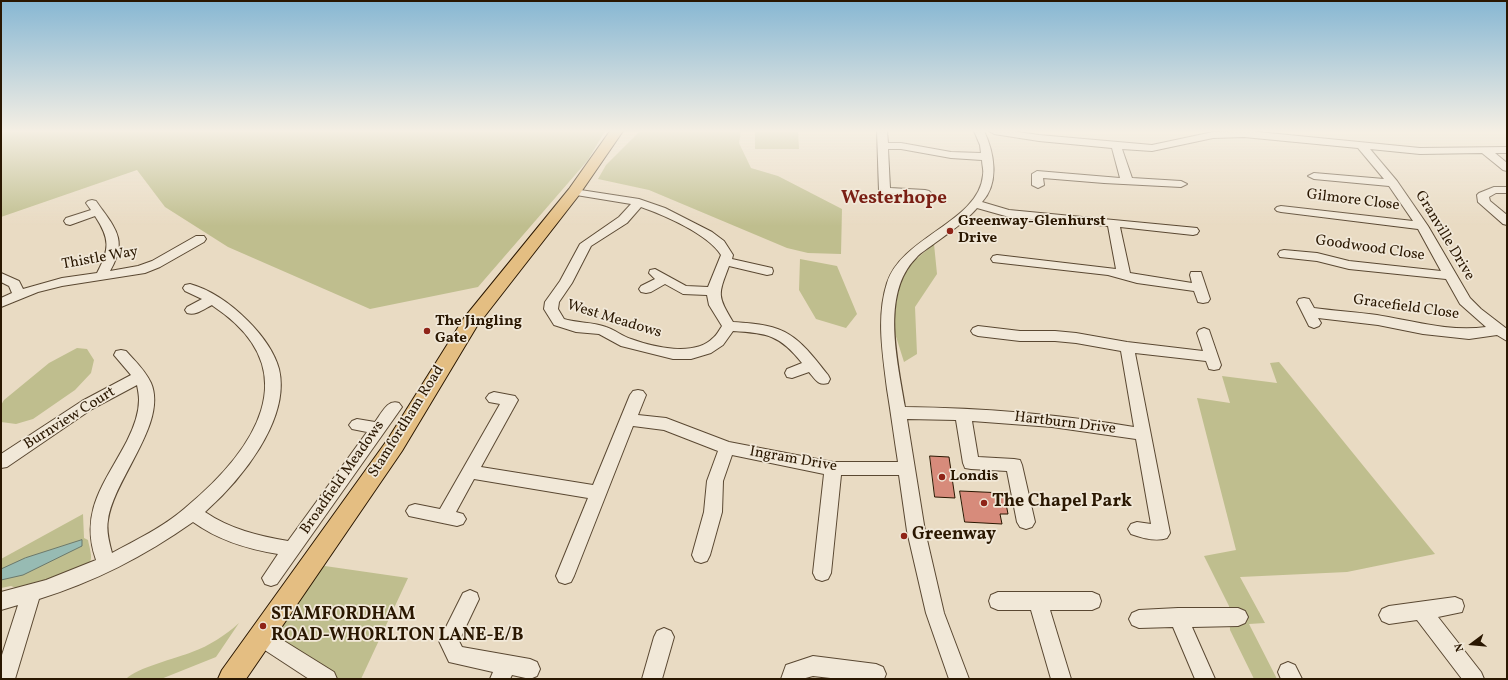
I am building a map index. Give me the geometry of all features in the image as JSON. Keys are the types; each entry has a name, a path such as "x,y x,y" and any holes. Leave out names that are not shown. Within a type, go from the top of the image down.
{"main road":[{"name":"Stamfordham Road","path":"231,679 395,445 470,322 574,192 594,163"}],"street":[{"path":"884,163 885,191 925,193"},
{"path":"958,679 935,613 916,531 891,363 887,322 893,284 900,268 912,254 961,219 982,196 989,175 988,163"},
{"path":"1121,163 1127,181"},
{"name":"Granville Drive","path":"1376,163 1393,183 1422,226 1465,301 1476,312 1503,333"},
{"path":"1038,185 1037,174 1181,184"},
{"path":"1314,175 1393,183"},
{"path":"1507,190 1494,190 1483,195 1484,202 1507,221"},
{"path":"574,192 639,202 661,210 708,235 720,244 727,255 726,262 713,291 716,305 729,326 764,329 782,335 799,350 823,379"},
{"name":"West Meadows","path":"639,202 623,220 586,244 566,283 556,295 551,309 554,316 559,322 576,327 602,330 626,343 673,354 691,354 706,350 718,342 729,326"},
{"path":"975,204 1009,213 1193,231"},
{"path":"70,221 94,207 112,234 115,242 112,255 100,276"},
{"name":"Gilmore Close","path":"1281,209 1422,226"},
{"path":"1113,223 1124,275"},
{"path":"611,228 623,233"},
{"name":"Thistle Way","path":"1,302 62,282 131,272 145,268 195,245"},
{"name":"Goodwood Close","path":"1284,254 1317,257 1349,265 1451,276"},
{"path":"996,259 1109,271 1137,279 1200,287"},
{"path":"726,262 767,271"},
{"path":"646,290 660,276 683,290 713,291"},
{"path":"1,277 10,280 14,284 19,295"},
{"path":"1,601 30,594 70,581 107,565 152,539 192,512 226,480 249,450 264,423 269,410 273,388 270,363 262,346 235,316 212,299 190,288"},
{"path":"192,310 212,299"},
{"name":"Gracefield Close","path":"1309,313 1378,320 1423,329 1469,334 1503,333"},
{"path":"978,331 1020,336 1054,336 1076,338 1213,361 1204,333"},
{"path":"1127,347 1161,533 1137,528"},
{"path":"107,565 100,542 99,520 110,484 137,439 144,420 146,396 144,383 121,356"},
{"path":"792,373 812,365"},
{"name":"Burnview Court","path":"1,462 87,405 140,377"},
{"path":"565,576 638,395"},
{"path":"415,511 451,517 470,472 510,400 494,398"},
{"name":"Broadfield Meadows","path":"271,578 394,407"},
{"name":"Hartburn Drive","path":"899,413 963,414 1036,419 1102,427 1143,434"},
{"path":"963,414 971,463 1014,465 1026,522"},
{"name":"Ingram Drive","path":"629,420 666,424 727,448 833,469 907,468"},
{"path":"357,425 379,428"},
{"path":"701,555 713,512 715,481 727,448"},
{"path":"822,574 833,469"},
{"path":"470,472 598,493"},
{"name":"Broadfield Meadows","path":"192,512 212,526 237,538 292,549"},
{"path":"5,679 30,594"},
{"path":"470,599 449,641 456,655 503,672 530,669"},
{"path":"998,601 1092,600"},
{"path":"1038,601 1061,679"},
{"path":"1389,615 1455,606"},
{"path":"1422,611 1474,679"},
{"path":"1139,619 1238,617"},
{"path":"1178,618 1205,679"},
{"path":"261,637 327,679"},
{"path":"652,679 664,637"},
{"path":"791,679 793,672 813,666 876,674"}],"shaded area":[{"path":"1,163 586,163 478,287 370,309 228,247 165,207 137,170 1,217"},
{"path":"608,163 748,163 751,168 778,176 842,209 841,254 808,253 787,248 649,190 598,179"},
{"path":"934,244 937,274 915,307 917,354 904,362 893,327 898,290 908,266"},
{"path":"800,259 837,266 857,314 846,328 816,319 799,290"},
{"path":"77,348 87,349 94,360 91,373 75,390 33,419 16,424 1,422 1,405 4,400 49,363"},
{"path":"1279,362 1435,554 1347,572 1240,577 1265,623 1249,624 1277,679 1254,679 1230,630 1229,606 1204,556 1236,550 1197,398 1230,403 1222,376 1277,383 1270,363"},
{"path":"83,514 84,538 88,540 91,554 90,562 77,570 55,578 16,588 11,586 1,588 1,559"},
{"path":"318,565 408,578 361,679 338,679 277,641 274,631"},
{"path":"239,623 216,657 161,679 126,679 147,667 205,647 229,632"}],"water":[{"path":"82,540 82,546 23,575 1,580 1,569 25,558"}],"building":[{"name":"Londis","path":"930,456 949,457 955,498 935,497"},
{"name":"The Chapel Park","path":"960,491 1004,493 1008,514 1000,514 1002,524 965,522"}],"place":[{"name":"Greenway-Glenhurst Drive","path":"950,231"},
{"name":"The Jingling Gate","path":"427,331"},
{"name":"Londis","path":"942,477"},
{"name":"The Chapel Park","path":"984,503"},
{"name":"Greenway","path":"904,536"},
{"name":"STAMFORDHAM ROAD-WHORLTON LANE-E/B","path":"263,626"}],"district":[{"name":"Westerhope","path":"894,200"}]}
